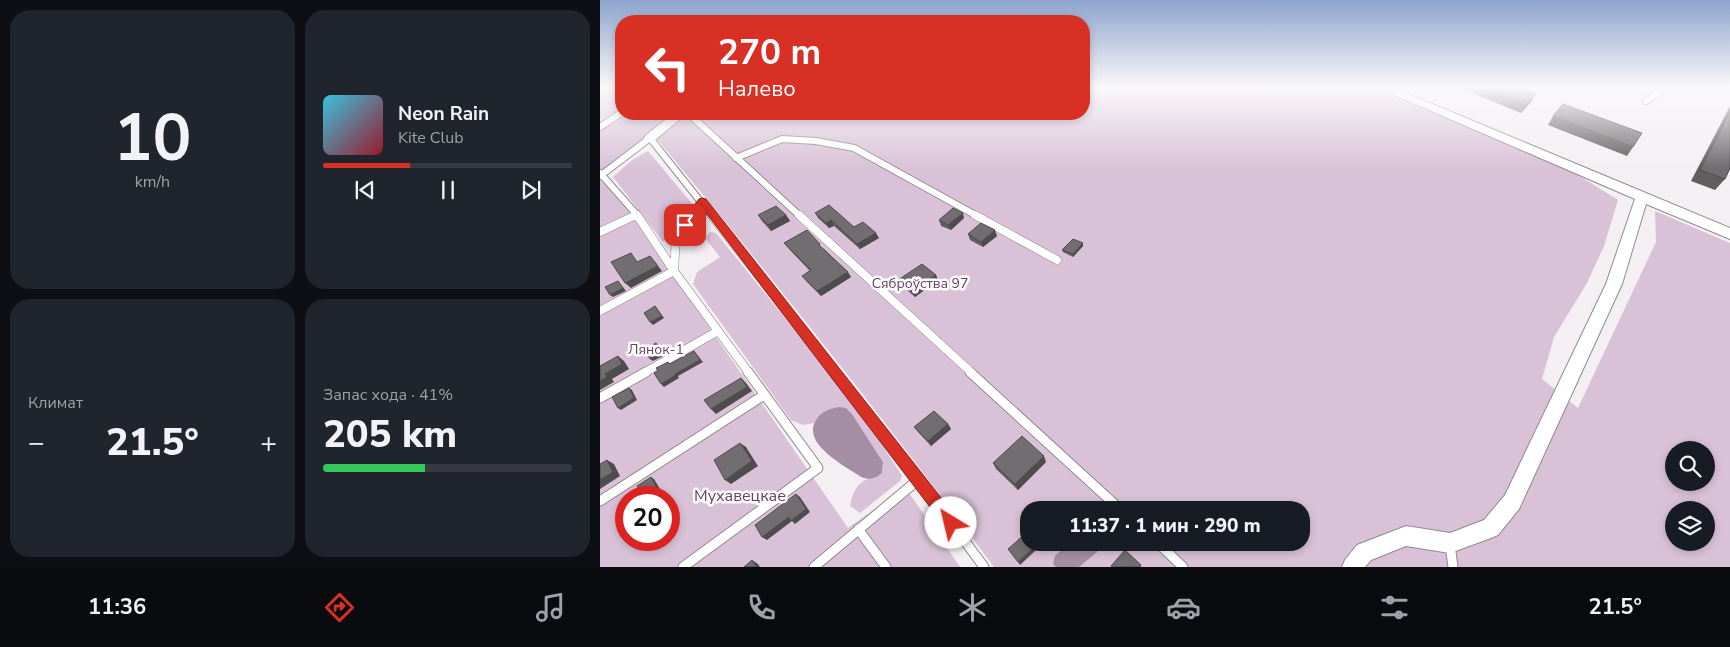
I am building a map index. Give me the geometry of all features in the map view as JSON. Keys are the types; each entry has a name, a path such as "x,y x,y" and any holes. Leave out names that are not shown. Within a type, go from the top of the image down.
{"street":[{"path":"1445,114 1730,234"},
{"path":"650,138 672,120"},
{"path":"1352,567 1364,552 1406,536 1450,543 1491,528 1512,502 1614,284 1642,198"}],"lane":[{"path":"600,127 615,116"},
{"path":"695,120 1111,501"},
{"path":"683,567 818,468 674,272 637,214 600,174 650,138 919,479 984,567"},
{"path":"736,158 782,139 816,141 854,148 1057,260"},
{"path":"674,272 676,237 702,202"},
{"path":"600,232 637,214"},
{"path":"600,311 674,272"},
{"path":"600,398 718,331"},
{"path":"600,501 764,395"},
{"path":"814,567 919,479"},
{"path":"858,529 886,567"},
{"path":"1450,543 1454,567"},
{"path":"1166,551 1183,567"}],"green space":[{"path":"600,114 615,114 615,120 669,120 600,175"},
{"name":"Сяброўства 97","path":"1090,114 1437,114 1573,172 1618,200 1604,246 1587,283 1554,337 1542,379 1578,408 1656,242 1655,211 1730,243 1730,567 994,567 912,458 743,244 657,139 681,120 1090,120"},
{"path":"648,151 694,206 678,227 663,242 613,177 632,160"},
{"path":"600,178 631,214 848,528 905,487 960,567 600,567"},
{"path":"710,232 716,233 860,411 902,476 900,481 860,513 850,506 853,494 863,481 882,473 883,462 852,414 846,409 827,411 820,415 814,423 803,425 791,420 693,284 697,272 720,257 705,238"}],"shaded area":[{"path":"839,407 846,408 852,414 883,462 882,473 877,477 869,479 861,477 827,453 819,446 814,437 813,429 820,414"},
{"path":"1060,551 1097,551 1079,567 1056,567 1053,564 1055,556"}],"building":[{"path":"1591,114 1642,133 1633,147 1553,116"},
{"path":"1730,114 1730,168 1725,179 1700,170"},
{"path":"829,205 854,227 863,222 876,233 857,244 831,220 826,223 815,213"},
{"path":"776,206 786,215 768,225 758,215"},
{"path":"953,208 963,213 948,225 939,220"},
{"path":"981,223 995,230 981,242 968,234"},
{"path":"807,230 819,245 848,272 817,291 802,276 811,270 784,243"},
{"path":"1073,239 1083,243 1073,254 1062,250"},
{"path":"631,253 637,262 650,256 658,266 625,283 611,262"},
{"path":"922,264 936,275 912,291 898,280"},
{"path":"618,281 623,288 610,295 605,287"},
{"path":"655,306 662,316 650,322 644,313"},
{"path":"656,343 662,352 650,359 644,350"},
{"path":"694,351 700,360 661,384 654,373 658,371 656,368 668,362 670,364"},
{"path":"618,356 622,364 605,374 607,377 600,381 600,366"},
{"path":"741,378 747,387 711,409 704,400"},
{"path":"629,388 634,398 618,408 612,397"},
{"path":"934,411 948,424 928,441 914,427"},
{"path":"1022,436 1044,456 1015,484 993,463"},
{"path":"740,443 752,461 725,480 714,460"},
{"path":"607,460 613,472 600,480 600,464"},
{"path":"651,477 656,486 637,486"},
{"path":"796,494 806,509 791,521 789,517 762,537 755,525"},
{"path":"1020,538 1020,551 1030,551 1018,562 1008,549"},
{"path":"1124,551 1141,565 1140,567 1111,566"},
{"path":"752,560 756,567 744,567"}],"route":[{"path":"685,225 702,202 919,479 951,523"}],"park label":[{"name":"Лянок-1","path":"656,349"},
{"name":"Мухавецкае","path":"740,496"}]}
